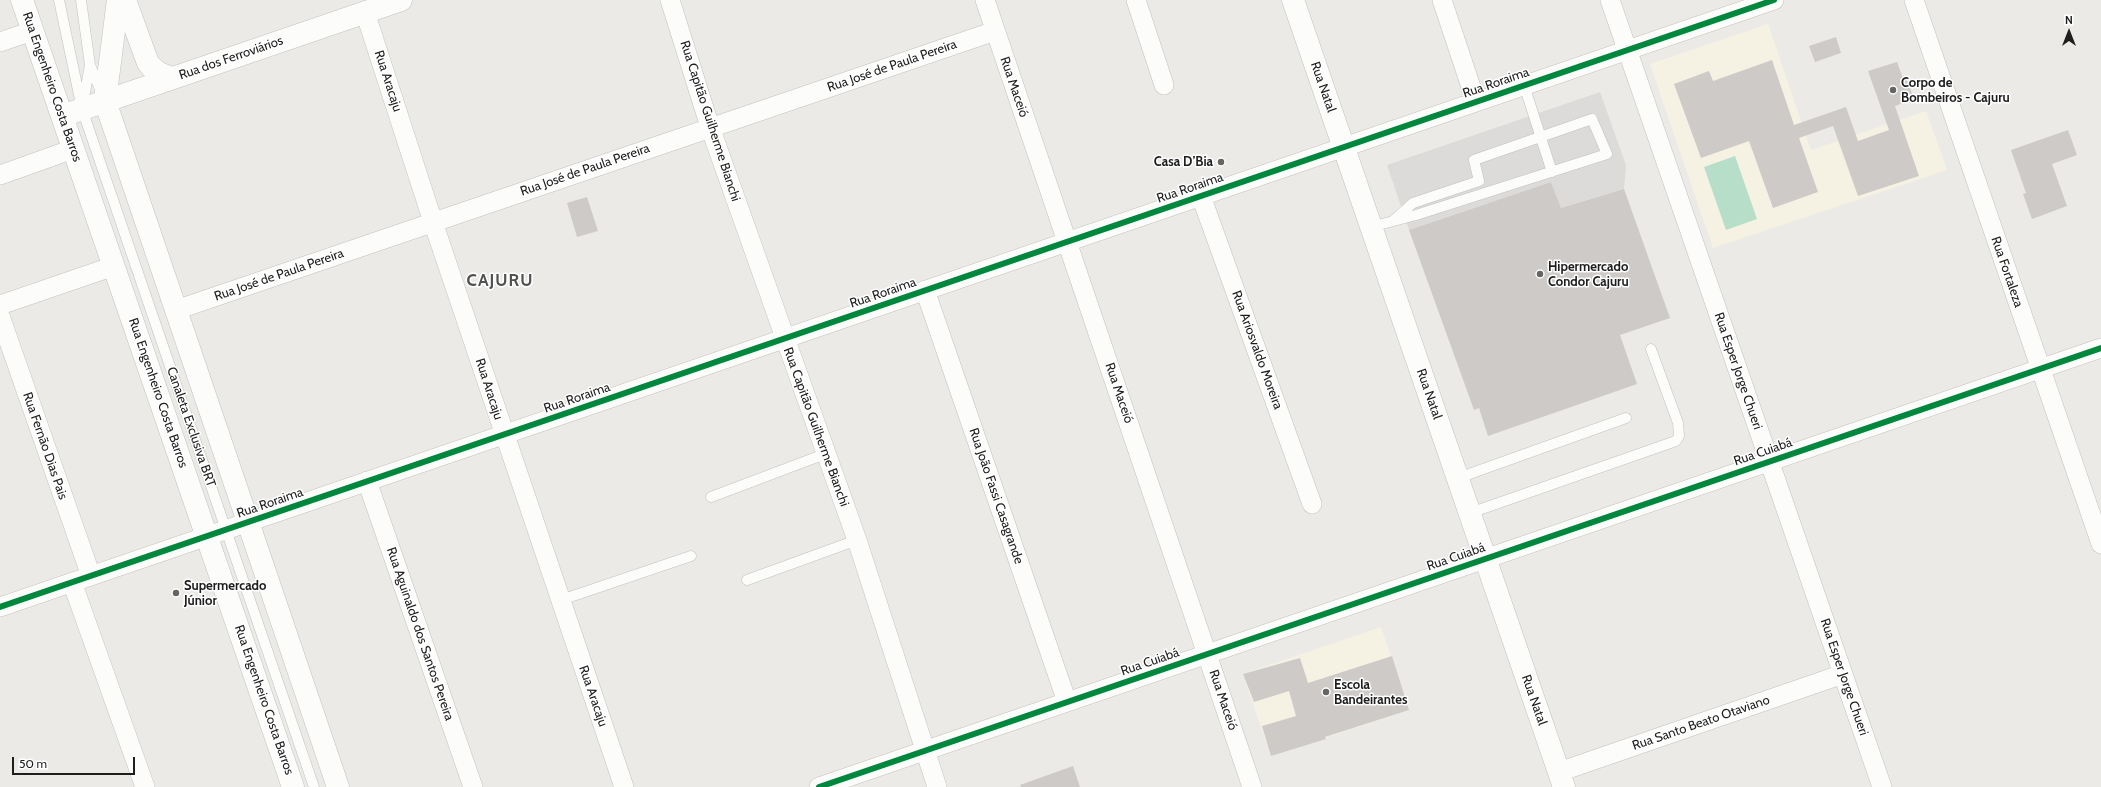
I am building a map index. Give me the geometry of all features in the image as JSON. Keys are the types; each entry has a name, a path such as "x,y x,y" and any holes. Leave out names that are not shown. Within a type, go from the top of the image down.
{"street":[{"name":"Rua Engenheiro Costa Barros","path":"22,0 114,266 217,533 294,787"},
{"path":"118,0 105,101 338,787"},
{"path":"125,0 148,63 153,70 173,78"},
{"name":"Rua dos Ferroviários","path":"62,116 401,0"},
{"name":"Rua Capitão Guilherme Bianchi","path":"670,0 710,127 825,454 857,540 937,787"},
{"name":"Rua Maceió","path":"985,0 1252,787"},
{"path":"1136,0 1164,85"},
{"name":"Rua Natal","path":"1293,0 1562,780"},
{"path":"1442,0 1476,102"},
{"name":"Rua Esper Jorge Chueri","path":"1610,0 1882,787"},
{"name":"Rua Roraima","path":"0,607 1774,0"},
{"name":"Rua Fortaleza","path":"1914,0 2101,544"},
{"name":"Rua Aracaju","path":"365,12 433,222 624,787"},
{"name":"Rua José de Paula Pereira","path":"176,310 995,30"},
{"path":"0,42 32,31"},
{"path":"0,174 73,149"},
{"name":"Rua Ariosvaldo Moreira","path":"1202,196 1312,504"},
{"path":"0,305 114,266"},
{"name":"Rua João Fassi Casagrande","path":"925,290 1067,702"},
{"name":"Rua Fernão Dias Pais","path":"0,316 91,576"},
{"name":"Rua Cuiabá","path":"819,787 2101,348"},
{"name":"Rua Aguinaldo dos Santos Pereira","path":"367,481 473,787"},
{"path":"72,582 145,787"},
{"name":"Rua Santo Beato Otaviano","path":"1562,780 1843,674"}],"lane":[{"path":"59,0 82,109"},
{"path":"81,0 90,65 105,101"},
{"name":"Canaleta Exclusiva BRT","path":"90,65 82,109 217,533 314,787"},
{"path":"1524,86 1552,172"},
{"path":"1371,227 1416,215 1607,154 1592,119 1474,160 1479,181 1413,203 1394,220"},
{"path":"1470,513 1676,440 1679,436 1678,423 1651,349"},
{"path":"1458,478 1626,418"},
{"path":"711,497 825,454"},
{"path":"746,580 814,557 857,540"},
{"path":"561,600 691,556"}],"shaded area":[{"path":"1768,24 1811,150 1926,111 1947,170 1713,248 1650,64"},
{"path":"1600,92 1626,165 1624,189 1561,208 1551,182 1409,230 1387,165"},
{"name":"Escola Bandeirantes","path":"1381,627 1409,710 1271,756 1243,674"}],"green space":[{"path":"1735,156 1757,219 1726,230 1704,167"}],"building":[{"path":"1836,37 1841,53 1815,62 1809,46"},
{"path":"1772,60 1794,125 1846,107 1858,141 1889,130 1868,71 1897,62 1904,81 1907,80 1914,99 1895,106 1919,176 1858,196 1833,126 1799,138 1818,192 1773,208 1749,141 1701,158 1674,84 1709,71 1713,81"},
{"path":"2068,130 2077,155 2052,164 2067,206 2032,219 2023,194 2026,193 2011,150"},
{"name":"Hipermercado Condor Cajuru","path":"1551,182 1561,208 1624,189 1670,318 1620,335 1637,384 1488,436 1479,408 1474,410 1409,230"},
{"path":"587,197 598,231 577,237 567,203"},
{"name":"Escola Bandeirantes","path":"1392,656 1409,710 1325,737 1326,739 1271,756 1262,726 1296,716 1289,691 1254,702 1243,674 1300,658 1308,683"},
{"path":"1073,766 1080,787 1021,787 1020,785"}],"cycle path":[{"path":"0,607 1774,0"},
{"path":"819,787 2101,348"}],"place":[{"name":"Corpo de Bombeiros - Cajuru","path":"1893,90"},
{"name":"Casa D’Bia","path":"1221,162"},
{"name":"Hipermercado Condor Cajuru","path":"1540,274"},
{"name":"Supermercado Júnior","path":"176,593"},
{"name":"Escola Bandeirantes","path":"1326,692"}],"district":[{"name":"CAJURU","path":"500,281"}]}
